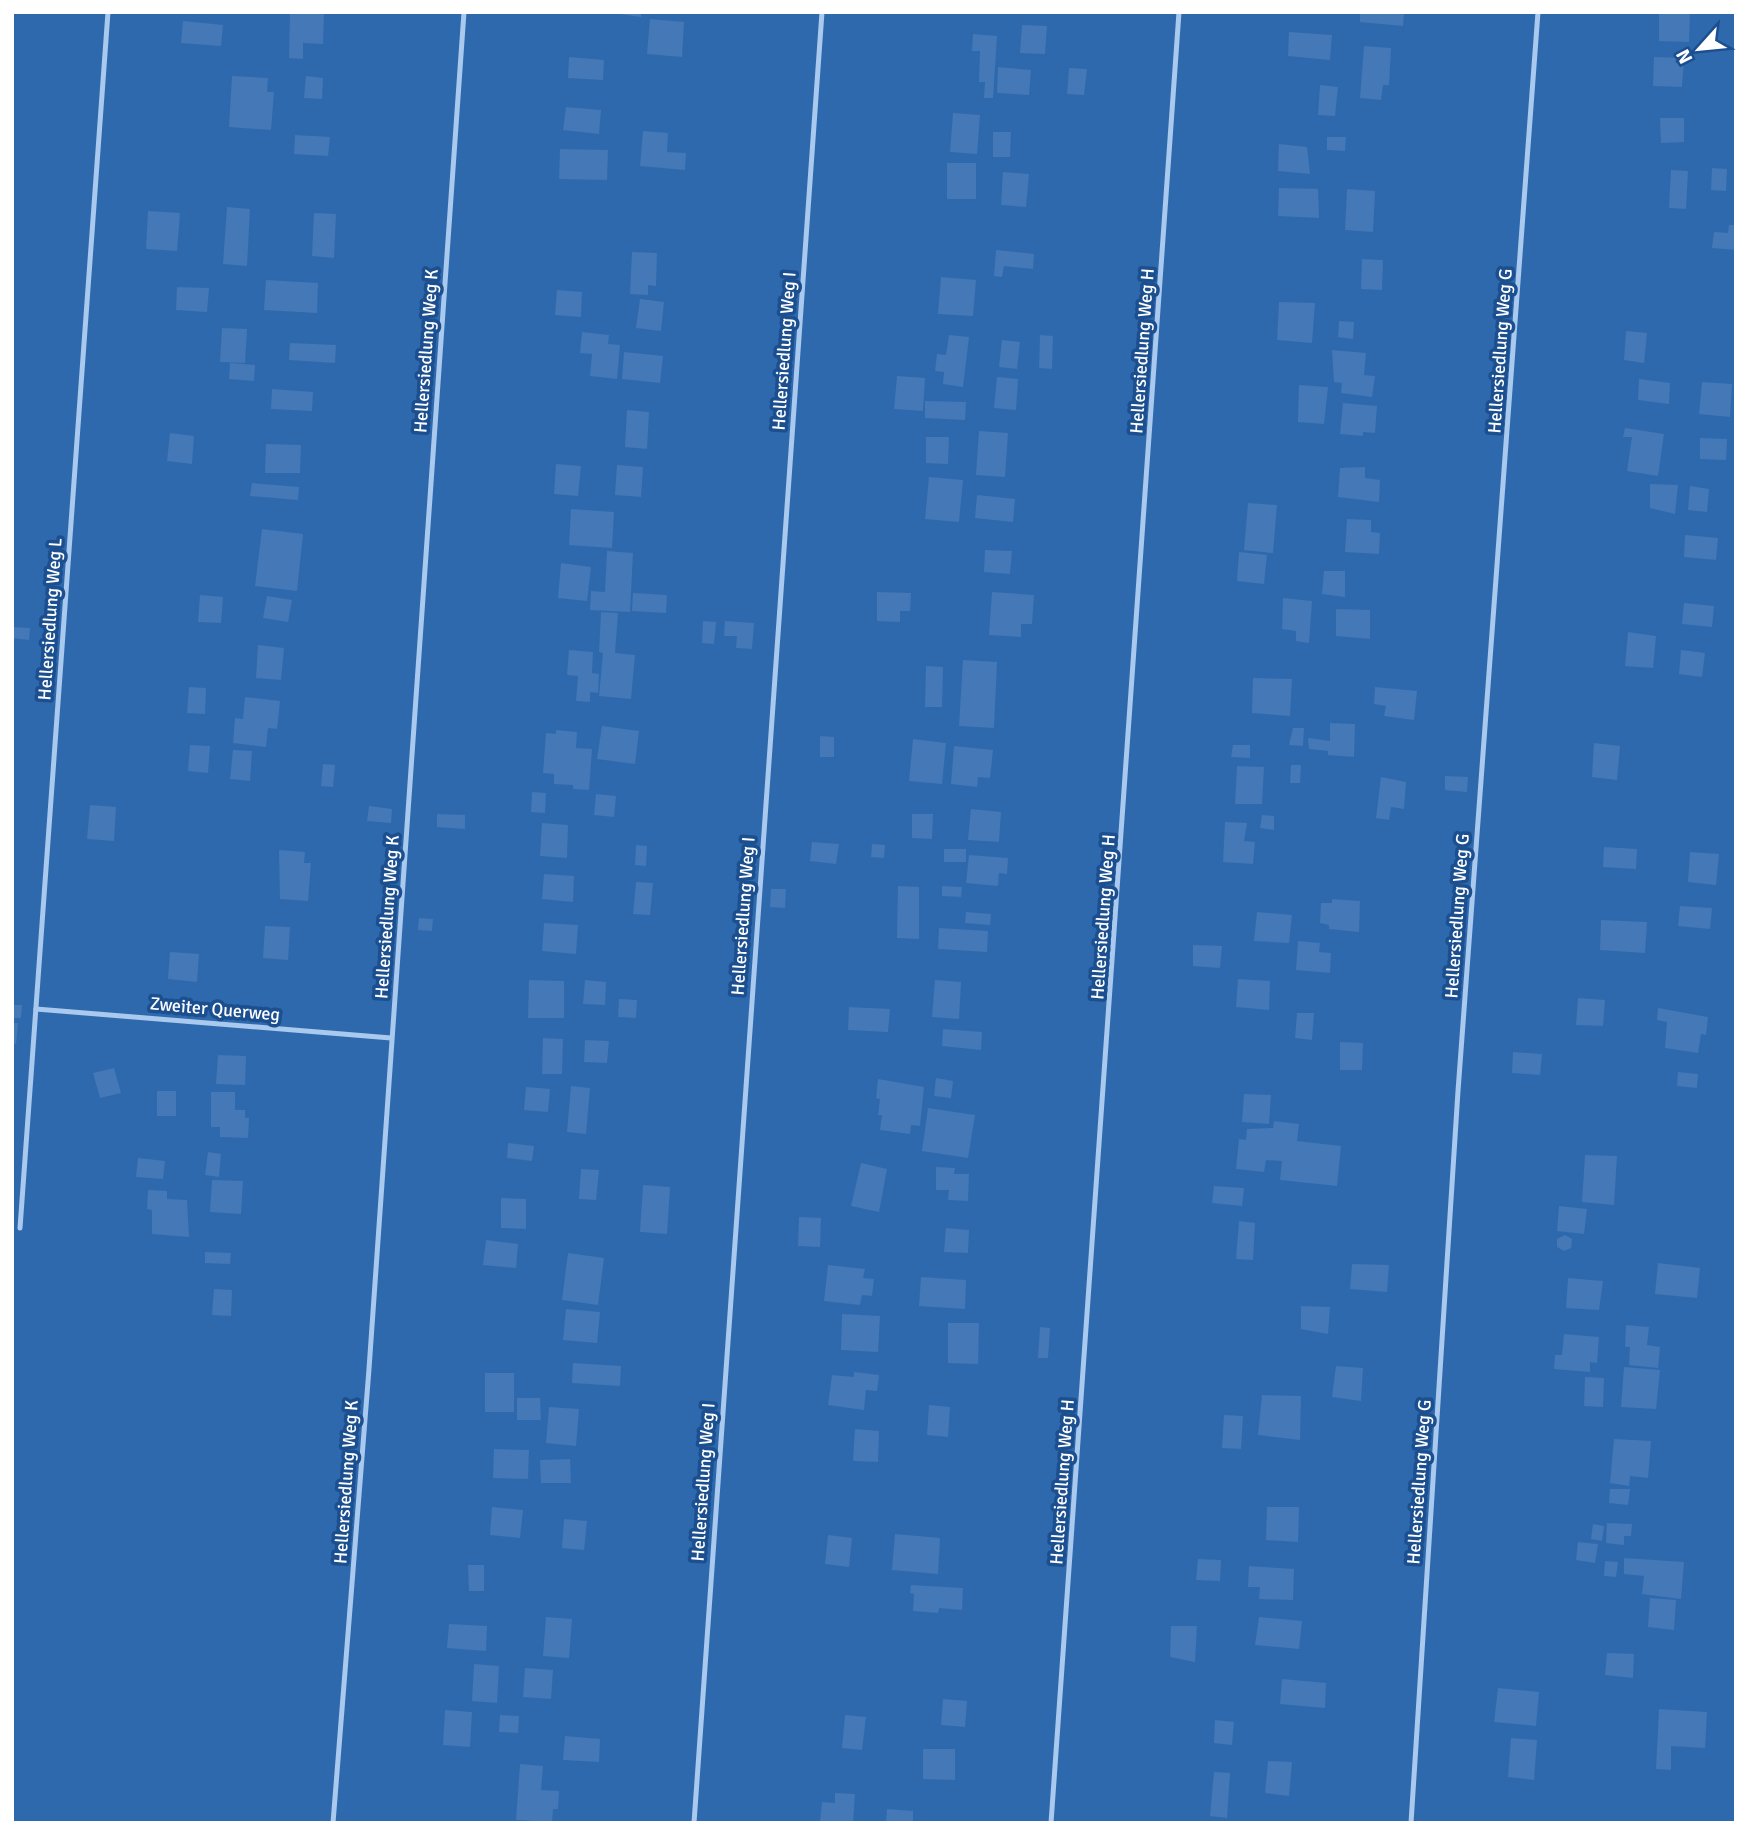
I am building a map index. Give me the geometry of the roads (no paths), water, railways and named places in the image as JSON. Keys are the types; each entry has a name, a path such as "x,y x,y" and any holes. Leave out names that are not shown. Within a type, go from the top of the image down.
{"lane":[{"name":"Hellersiedlung Weg L","path":"20,1228 108,12"},
{"name":"Hellersiedlung Weg K","path":"334,1823 464,12"},
{"name":"Hellersiedlung Weg I","path":"694,1823 822,12"},
{"name":"Hellersiedlung Weg H","path":"1051,1823 1180,12"},
{"name":"Hellersiedlung Weg G","path":"1411,1823 1458,1091 1538,12"},
{"name":"Zweiter Querweg","path":"36,1009 391,1038"}]}
